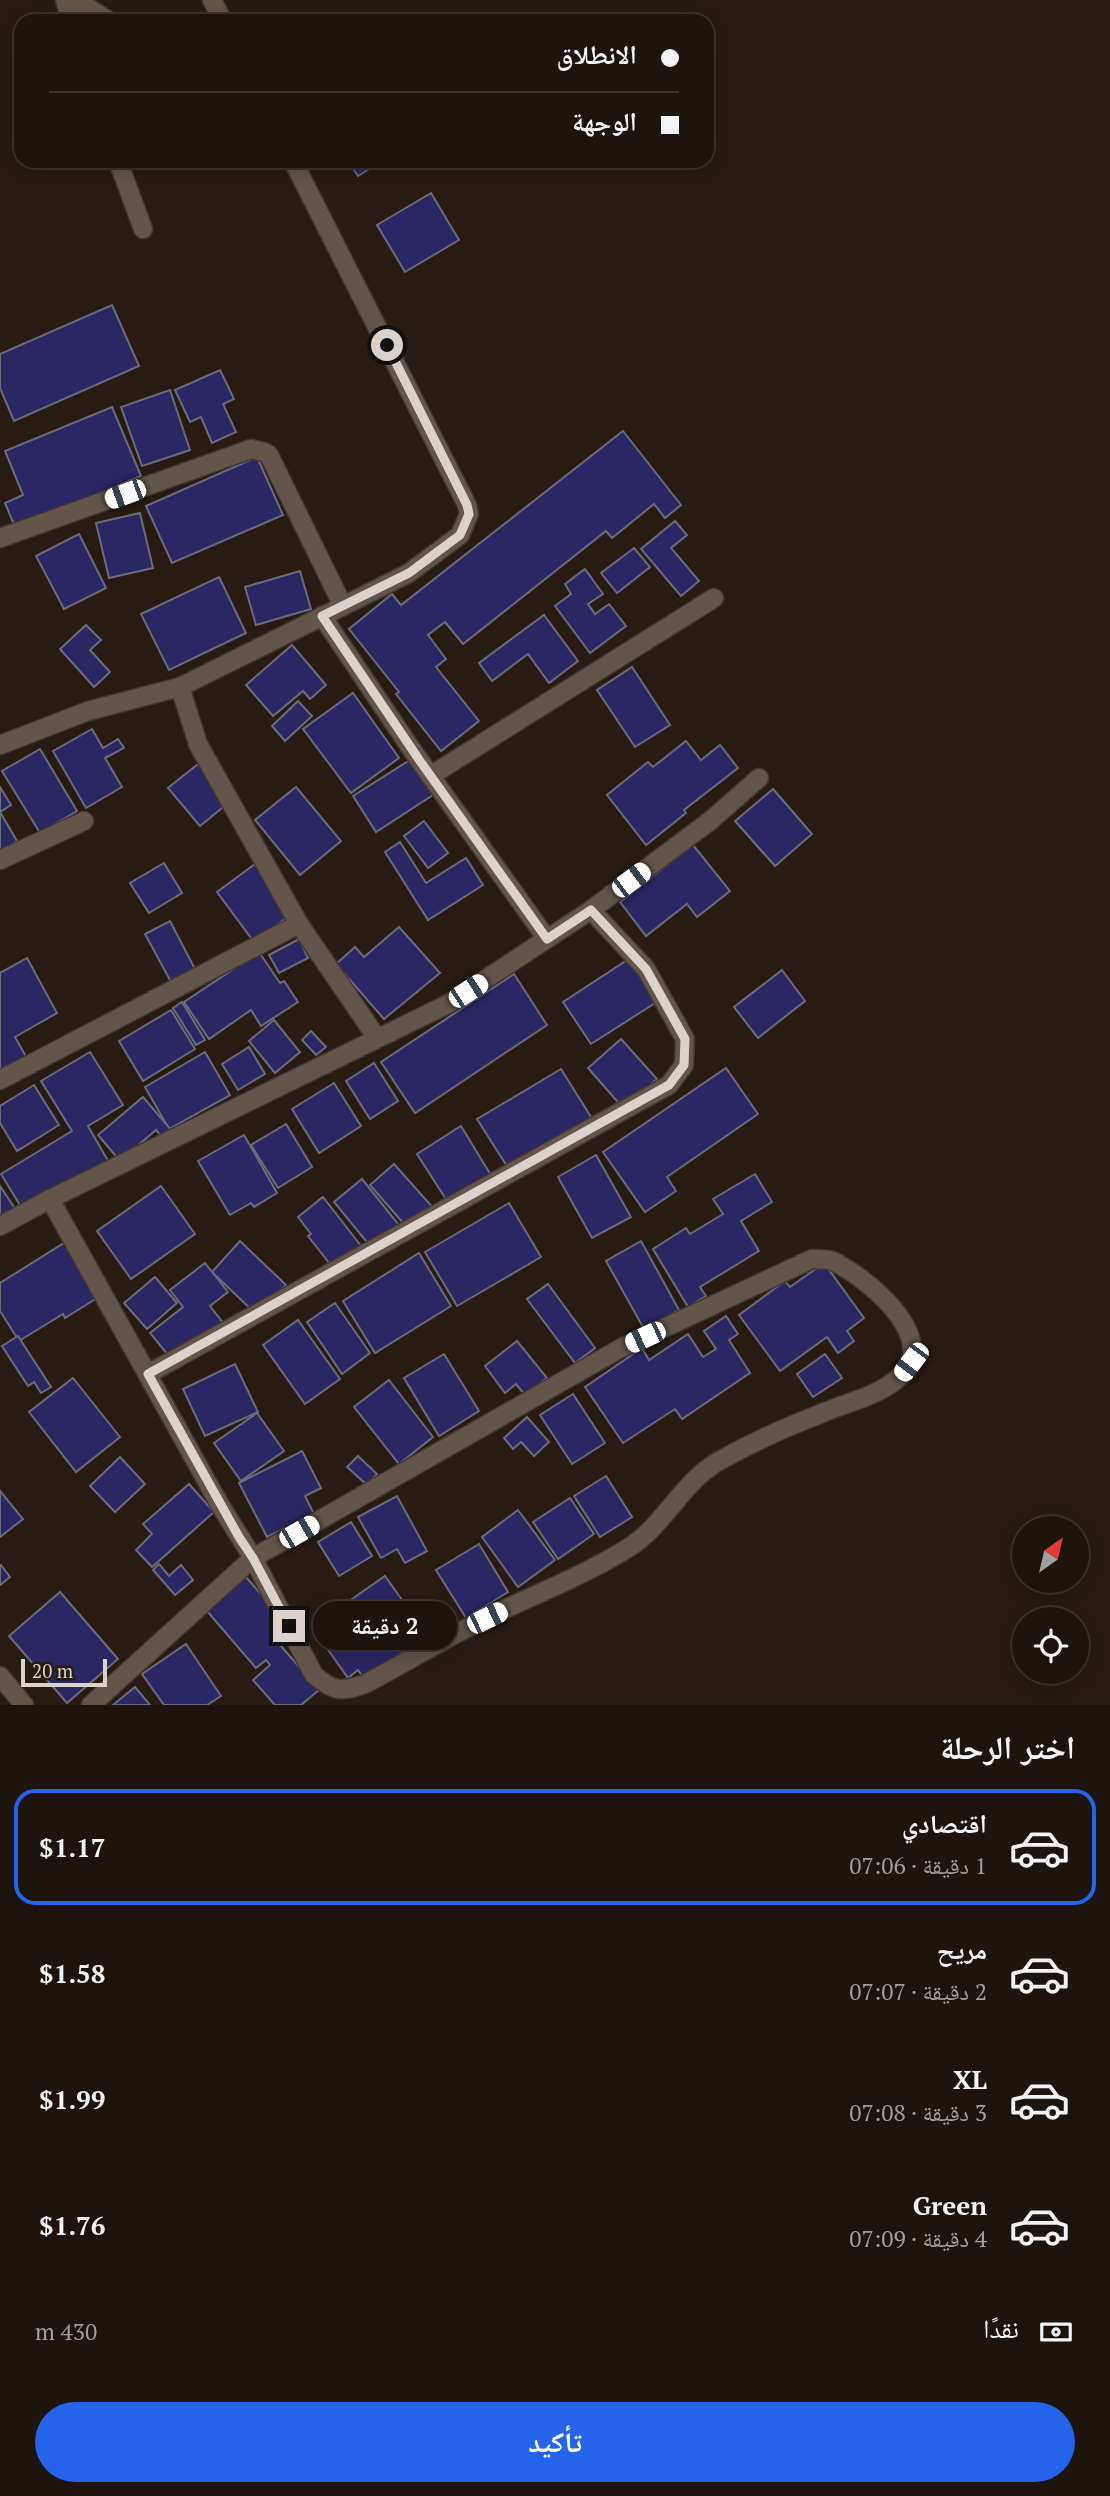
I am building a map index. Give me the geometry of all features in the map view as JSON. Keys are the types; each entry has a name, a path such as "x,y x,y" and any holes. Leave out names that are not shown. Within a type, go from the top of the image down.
{"street":[{"path":"76,0 98,14"},
{"path":"121,168 143,229"},
{"path":"0,745 88,711 180,688 409,573 460,535 469,514 467,505 297,168"},
{"path":"0,538 251,449 269,456 342,606"},
{"path":"430,776 714,598"},
{"path":"322,616 430,776 547,939"},
{"path":"180,688 198,744 299,924 377,1038"},
{"path":"0,1226 448,1004 591,910 710,821 759,778"},
{"path":"0,860 84,821"},
{"path":"148,1374 669,1085 684,1065 685,1039 646,969 591,910"},
{"path":"0,1080 299,924"},
{"path":"50,1199 253,1558 314,1675 331,1689 345,1690 365,1685 487,1618 630,1547 653,1529 685,1490 716,1462 817,1415 888,1386 902,1375 911,1362 913,1344 901,1321 880,1292 830,1260 812,1259 621,1348 253,1558 91,1705"},
{"path":"0,1676 23,1705"}],"building":[{"path":"353,168 371,168 358,176"},
{"path":"431,193 459,240 405,272 377,225"},
{"path":"112,305 139,366 14,421 0,388 0,354"},
{"path":"220,370 234,399 223,404 236,432 212,443 201,417 190,422 175,390"},
{"path":"170,390 190,450 142,466 121,407"},
{"path":"112,407 141,476 15,527 5,503 23,495 5,451"},
{"path":"623,431 681,505 665,518 654,504 612,538 606,531 463,644 445,622 428,635 446,659 436,667 479,721 441,751 349,629 392,594 401,605"},
{"path":"257,457 283,515 172,563 146,506"},
{"path":"140,513 153,568 109,578 96,523"},
{"path":"675,521 687,535 671,548 699,581 681,596 641,549"},
{"path":"79,534 106,588 64,609 36,556"},
{"path":"634,548 650,567 617,593 601,573"},
{"path":"585,569 603,594 588,604 595,614 609,604 626,626 590,653 555,606 571,594 565,584"},
{"path":"300,571 311,609 256,625 245,587"},
{"path":"219,577 246,633 169,670 141,614"},
{"path":"544,615 578,661 549,683 528,654 492,681 479,663"},
{"path":"86,625 101,640 90,650 110,672 94,687 60,649"},
{"path":"292,645 326,685 310,699 303,691 273,716 246,685"},
{"path":"632,667 670,725 635,747 597,690"},
{"path":"353,693 399,758 351,793 303,729"},
{"path":"298,701 312,716 285,741 272,726"},
{"path":"92,729 103,748 118,739 124,748 105,758 122,787 86,808 53,751"},
{"path":"686,741 701,760 720,745 738,768 684,810 686,813 646,845 607,795 648,762 653,767"},
{"path":"40,749 77,811 40,833 2,771"},
{"path":"413,758 436,793 376,832 353,796"},
{"path":"203,760 234,798 200,826 168,788"},
{"path":"0,787 11,805 0,812"},
{"path":"296,787 341,841 300,875 255,820"},
{"path":"773,789 812,834 775,866 735,821"},
{"path":"0,812 17,841 0,851"},
{"path":"424,821 448,853 428,868 404,836"},
{"path":"400,842 426,883 466,858 483,885 428,920 385,852"},
{"path":"693,845 730,891 697,917 687,904 646,936 620,902"},
{"path":"259,861 297,910 254,942 217,892"},
{"path":"164,863 182,893 149,913 130,883"},
{"path":"170,921 195,969 171,982 145,934"},
{"path":"399,927 440,973 384,1019 336,964 355,947 364,957"},
{"path":"299,939 308,958 279,973 269,955"},
{"path":"259,952 280,983 284,981 298,1002 261,1026 251,1010 209,1039 184,1002"},
{"path":"635,955 663,998 591,1044 563,1002"},
{"path":"27,958 57,1013 15,1037 28,1060 0,1075 0,973"},
{"path":"782,970 805,1001 758,1038 734,1007"},
{"path":"514,974 547,1025 415,1113 381,1062"},
{"path":"182,1002 205,1040 196,1045 173,1008"},
{"path":"171,1010 195,1049 143,1081 119,1041"},
{"path":"274,1020 300,1052 275,1073 249,1041"},
{"path":"311,1031 326,1047 316,1055 302,1040"},
{"path":"621,1039 657,1079 623,1108 588,1068"},
{"path":"249,1047 265,1074 238,1090 222,1064"},
{"path":"90,1052 123,1105 88,1126 111,1166 27,1217 1,1174 72,1131 41,1081"},
{"path":"205,1052 230,1095 169,1129 145,1087"},
{"path":"374,1063 398,1101 370,1119 346,1081"},
{"path":"726,1068 758,1114 667,1177 676,1191 645,1212 603,1152"},
{"path":"561,1069 591,1117 510,1171 477,1119"},
{"path":"334,1083 361,1126 319,1153 292,1109"},
{"path":"34,1085 59,1125 17,1151 0,1123 0,1106"},
{"path":"143,1097 172,1131 163,1138 156,1130 120,1161 98,1135"},
{"path":"286,1124 312,1167 278,1188 251,1145"},
{"path":"461,1126 492,1177 449,1204 417,1154"},
{"path":"244,1135 277,1193 254,1207 251,1203 230,1215 198,1161"},
{"path":"596,1155 631,1217 592,1238 558,1177"},
{"path":"394,1164 435,1210 411,1232 370,1185"},
{"path":"755,1174 772,1202 741,1221 759,1251 700,1287 706,1296 688,1307 653,1249 686,1228 690,1234 723,1214 713,1199"},
{"path":"362,1179 403,1230 375,1252 334,1202"},
{"path":"0,1186 20,1216 0,1230"},
{"path":"161,1186 195,1234 131,1279 97,1231"},
{"path":"323,1197 365,1251 337,1273 308,1236 311,1234 298,1217"},
{"path":"509,1203 541,1257 457,1306 425,1252"},
{"path":"240,1241 286,1285 258,1316 212,1272"},
{"path":"641,1241 679,1310 644,1329 606,1261"},
{"path":"64,1243 97,1298 65,1318 63,1314 19,1341 0,1311 0,1283"},
{"path":"419,1253 451,1306 375,1353 343,1301"},
{"path":"205,1263 228,1292 210,1306 224,1324 234,1316 236,1319 177,1366 150,1333 183,1307 170,1290"},
{"path":"824,1263 864,1318 847,1331 854,1341 838,1353 827,1337 780,1371 739,1315 785,1281 790,1287"},
{"path":"155,1277 177,1303 147,1329 124,1303"},
{"path":"548,1284 595,1348 575,1363 527,1299"},
{"path":"335,1303 370,1353 342,1374 307,1322"},
{"path":"726,1316 738,1334 729,1340 750,1373 682,1419 675,1409 623,1443 585,1387 642,1348 649,1360 688,1334 703,1357 716,1349 704,1331"},
{"path":"298,1320 340,1379 305,1404 263,1345"},
{"path":"18,1336 51,1387 41,1393 34,1382 28,1386 2,1346"},
{"path":"517,1341 547,1378 525,1395 516,1384 505,1393 485,1366"},
{"path":"444,1354 479,1411 439,1436 404,1378"},
{"path":"825,1354 842,1378 813,1397 797,1374"},
{"path":"235,1364 258,1412 205,1436 183,1389"},
{"path":"73,1378 120,1437 76,1472 29,1412"},
{"path":"389,1380 433,1437 399,1464 354,1407"},
{"path":"573,1394 605,1443 572,1464 540,1415"},
{"path":"257,1413 284,1451 241,1481 214,1443"},
{"path":"527,1417 549,1442 534,1456 521,1442 513,1449 504,1438"},
{"path":"302,1451 321,1488 305,1496 314,1514 267,1537 239,1483"},
{"path":"358,1456 377,1474 367,1485 347,1467"},
{"path":"120,1457 145,1484 115,1512 90,1486"},
{"path":"606,1476 632,1517 600,1537 574,1496"},
{"path":"189,1484 214,1512 152,1567 136,1550 152,1534 143,1524"},
{"path":"0,1491 23,1519 0,1537"},
{"path":"397,1496 427,1551 405,1563 397,1549 381,1558 358,1517"},
{"path":"570,1498 594,1534 558,1559 533,1522"},
{"path":"518,1510 555,1560 518,1587 482,1537"},
{"path":"351,1522 372,1556 339,1576 318,1542"},
{"path":"479,1544 508,1592 466,1618 436,1570"},
{"path":"159,1564 169,1576 181,1565 193,1580 175,1595 153,1570"},
{"path":"0,1566 10,1577 0,1585"},
{"path":"385,1576 427,1635 364,1679 358,1670 348,1678 312,1627"},
{"path":"246,1577 295,1634 281,1646 319,1690 301,1705 275,1705 253,1680 270,1665 266,1660 256,1668 207,1611"},
{"path":"60,1592 118,1659 67,1703 9,1636"},
{"path":"186,1644 221,1696 207,1705 164,1705 142,1674"},
{"path":"135,1687 150,1705 113,1705"}],"route":[{"path":"289,1626 148,1374 669,1085 684,1065 685,1039 646,969 591,910 547,939 420,761 322,616 409,573 460,535 469,514 467,505 387,345"}]}
